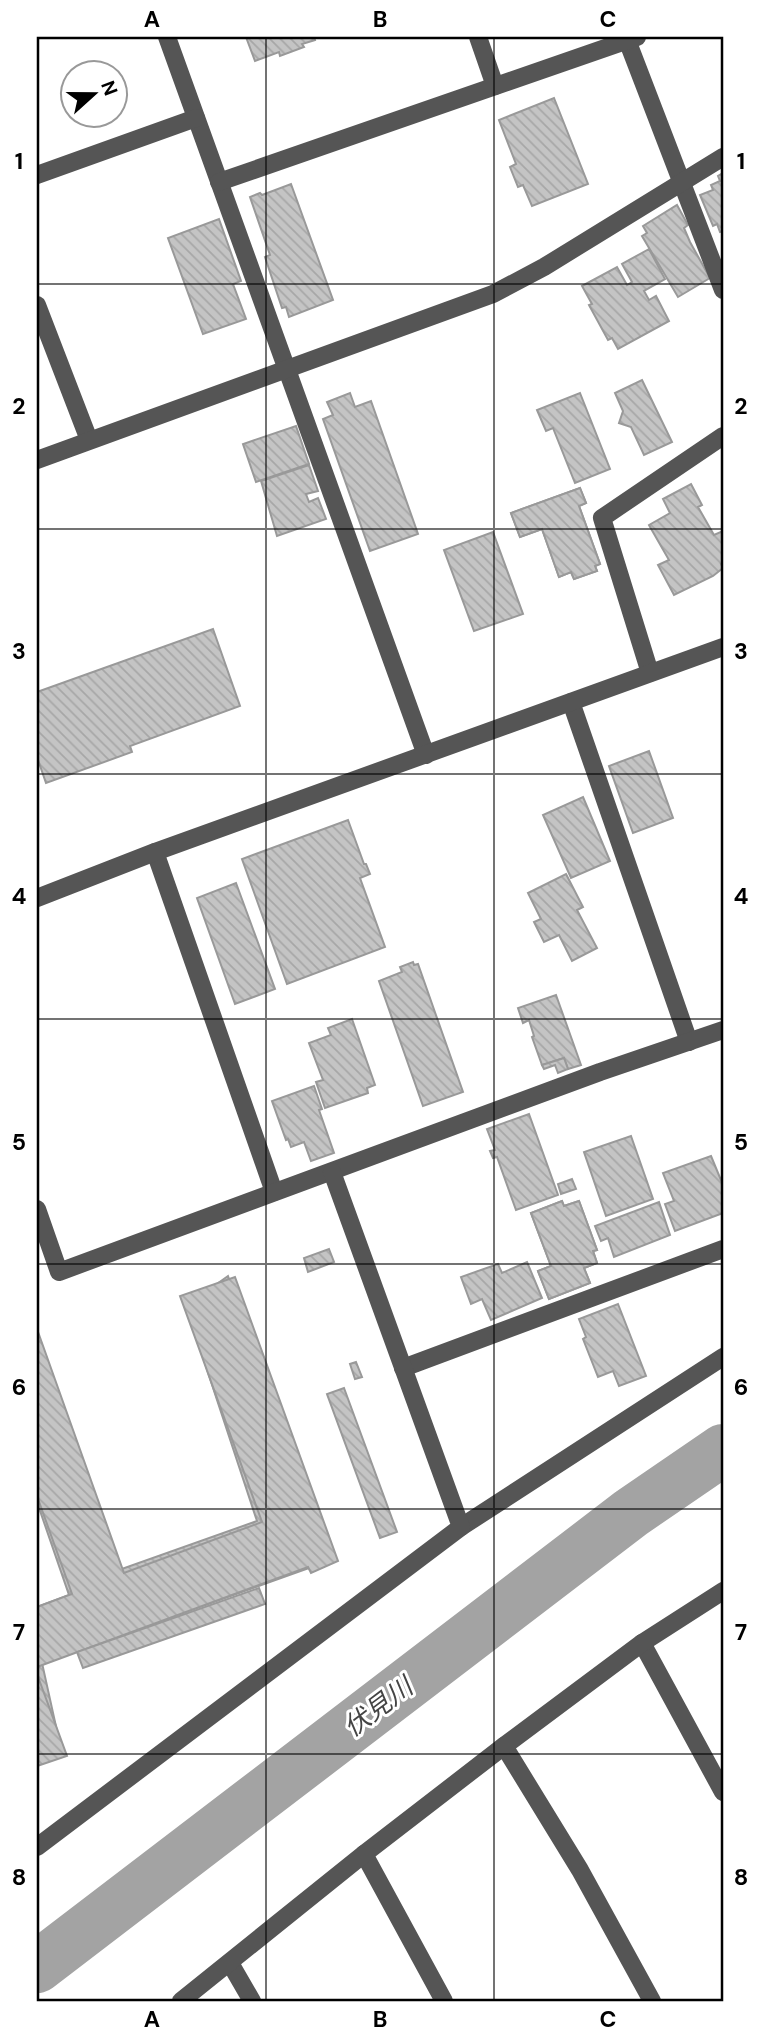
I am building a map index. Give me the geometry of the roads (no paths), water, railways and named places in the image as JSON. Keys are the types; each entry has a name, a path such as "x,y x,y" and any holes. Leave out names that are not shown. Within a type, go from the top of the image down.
{"street":[{"path":"167,37 426,755"},
{"path":"478,37 495,86"},
{"path":"219,182 632,38 682,183 723,290"},
{"path":"37,175 196,118"},
{"path":"37,460 493,294 544,267 723,157"},
{"path":"37,305 89,440"},
{"path":"650,673 602,518 723,436"},
{"path":"37,898 155,852 723,648"},
{"path":"571,702 689,1042"},
{"path":"155,852 274,1192"},
{"path":"37,1209 59,1272 600,1072 723,1030"},
{"path":"332,1172 461,1527"},
{"path":"403,1368 723,1249"},
{"path":"37,1847 461,1527 723,1357"},
{"path":"181,2001 504,1746 642,1643 723,1591"},
{"path":"642,1643 723,1792"},
{"path":"504,1746 580,1870 652,2001"},
{"path":"364,1854 444,2001"},
{"path":"230,1963 252,2001"}],"waterway":[{"name":"伏見川","path":"37,1967 631,1513 723,1450"}]}
